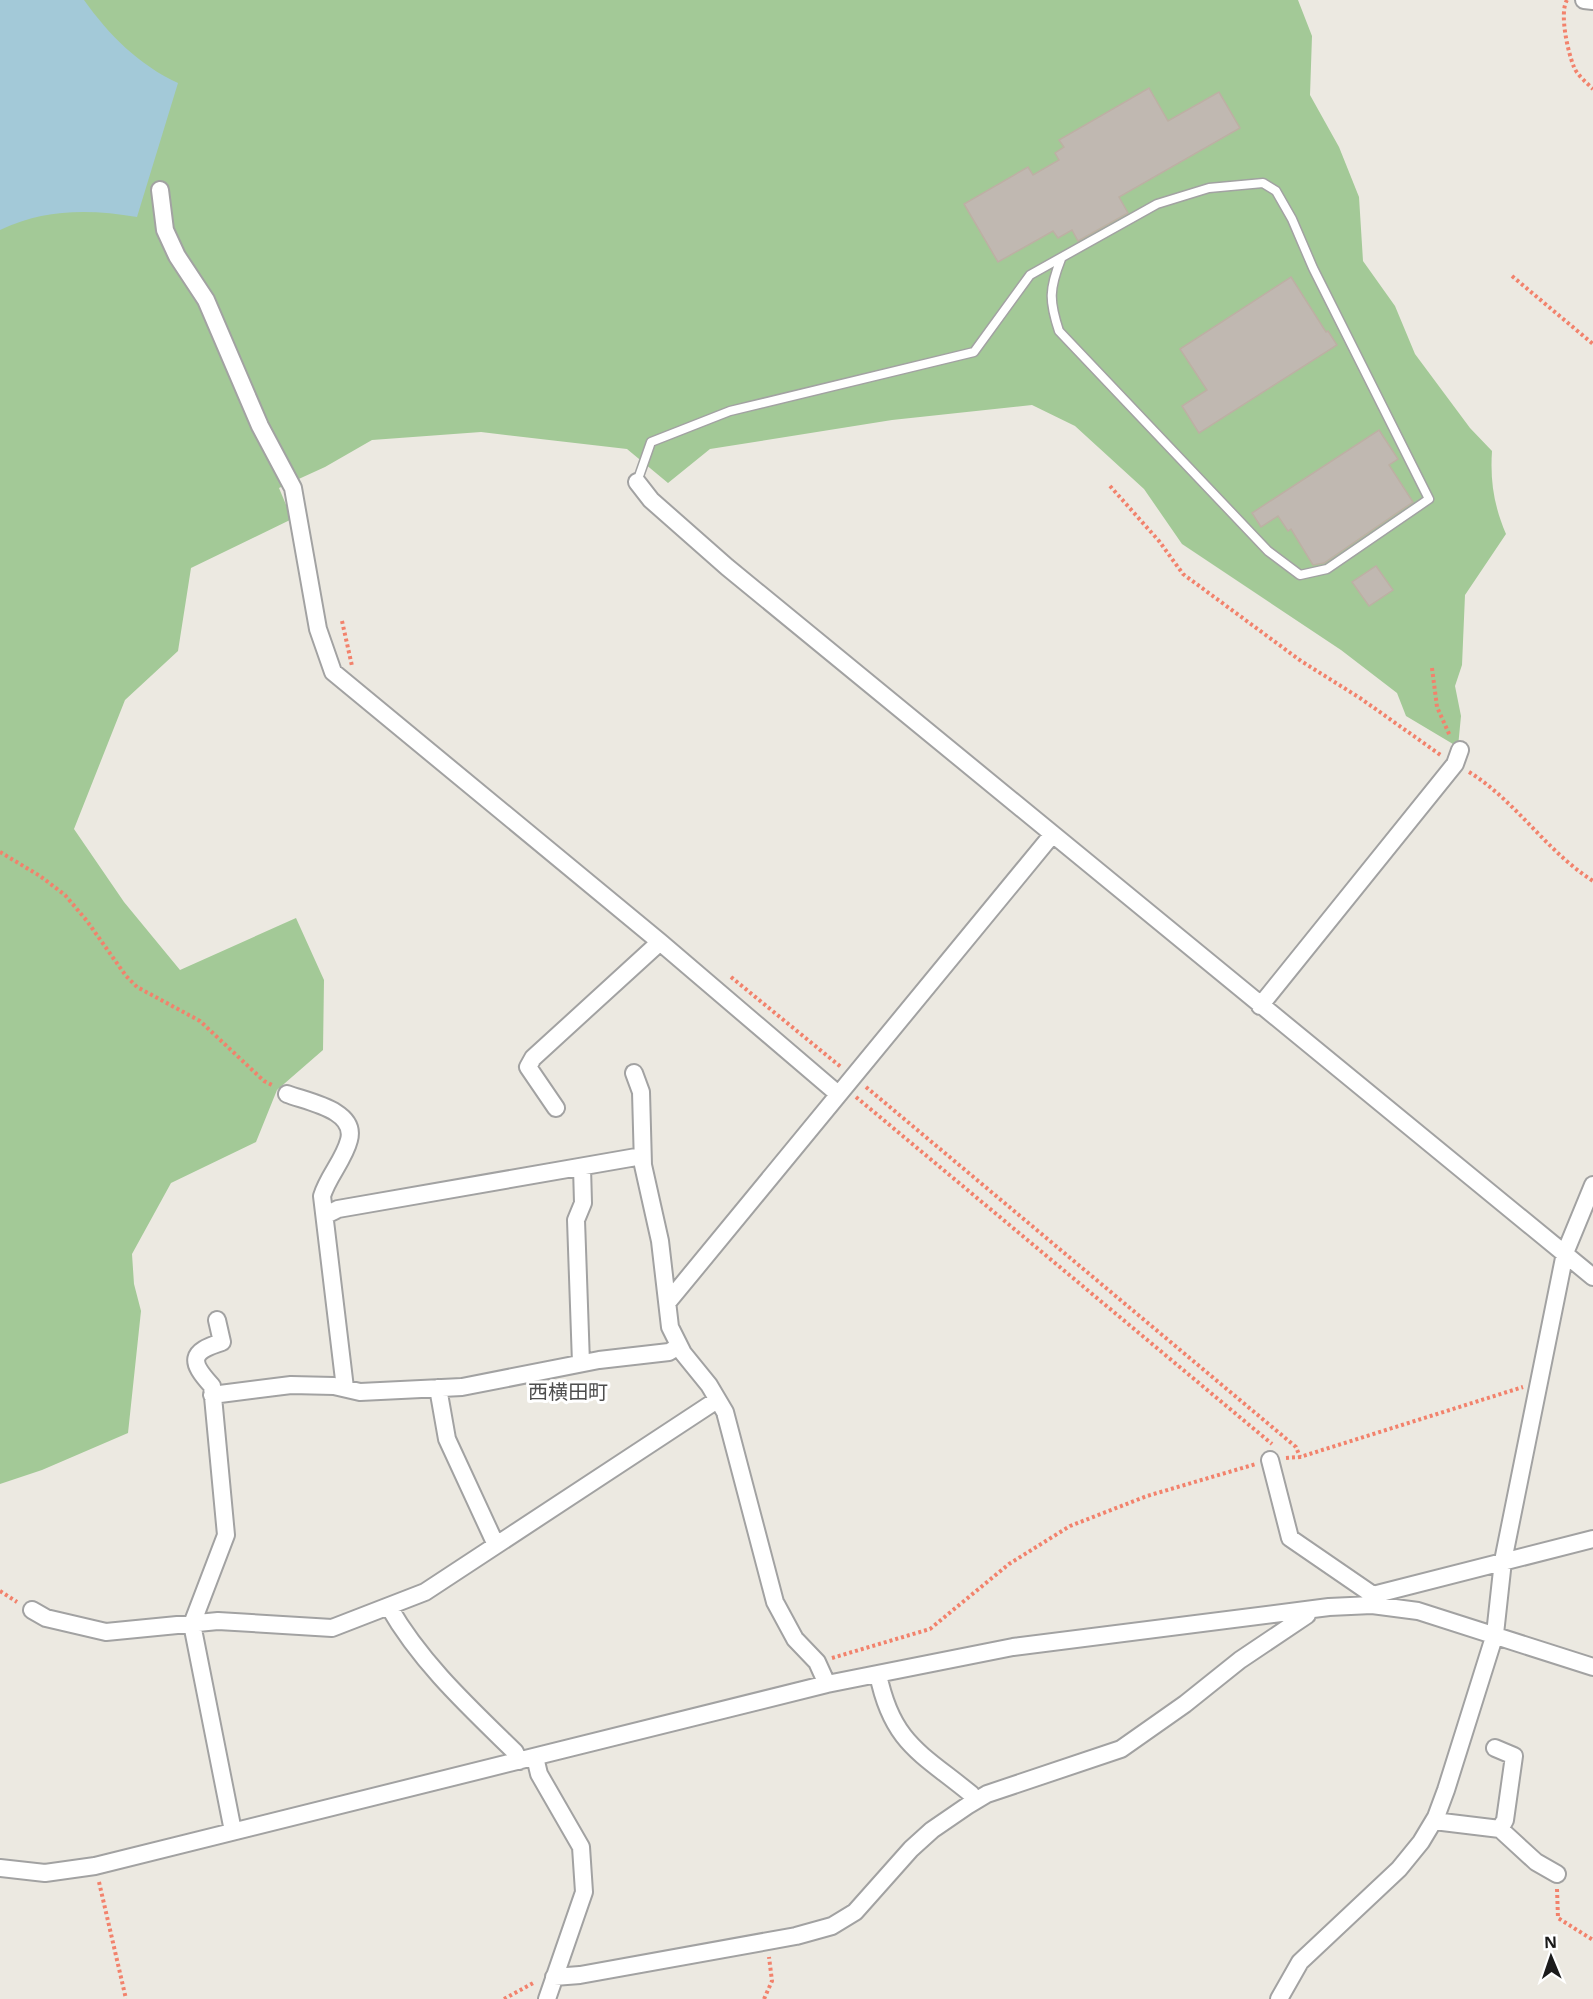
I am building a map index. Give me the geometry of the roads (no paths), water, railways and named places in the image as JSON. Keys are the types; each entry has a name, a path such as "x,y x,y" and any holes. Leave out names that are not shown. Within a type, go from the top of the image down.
{"street":[{"path":"1584,0 1593,1"},
{"path":"160,190 165,230 177,256 206,300 260,426 293,488 318,629 333,672 660,942 847,1084"},
{"path":"638,482 651,500 726,567 1593,1277"},
{"path":"1260,1006 1457,757"},
{"path":"668,1302 1052,834"},
{"path":"556,1108 528,1067 533,1058 660,942"},
{"path":"634,1073 641,1092 642,1156 660,1241 670,1327 679,1346 725,1412 775,1602 795,1639 817,1662 827,1684"},
{"path":"287,1094 340,1115 348,1123 349,1140 322,1196 345,1388"},
{"path":"326,1215 338,1209 642,1156"},
{"path":"581,1363 576,1220 583,1203 582,1167"},
{"path":"1279,1999 1300,1962 1399,1869 1434,1821 1446,1791 1496,1634 1503,1562 1565,1253 1593,1185"},
{"path":"217,1320 222,1342 203,1348 197,1354 196,1363 200,1373 212,1386 226,1535 192,1624 233,1831"},
{"path":"212,1395 291,1385 345,1388 360,1392 462,1387 581,1363 669,1352 679,1346"},
{"path":"438,1388 447,1440 496,1545"},
{"path":"32,1610 46,1618 106,1632 218,1621 332,1628 425,1592 717,1400"},
{"path":"1274,1459 1290,1538 1372,1600 1496,1634 1593,1667"},
{"path":"0,1868 45,1873 95,1866 827,1684 1013,1647 1372,1600 1593,1539"},
{"path":"389,1607 407,1635 441,1678 514,1752 527,1759 539,1774 581,1847 584,1892 547,1999"},
{"path":"554,1977 580,1975 768,1941 832,1926 855,1912 911,1849 932,1830 975,1801 987,1794 1121,1749 1249,1653 1307,1616 1308,1610"},
{"path":"878,1674 889,1712 904,1739 971,1794 975,1801"},
{"path":"1495,1748 1514,1756 1505,1820 1500,1829"},
{"path":"1434,1821 1500,1829 1536,1862 1557,1874"}],"lane":[{"path":"638,482 651,442 730,411 974,352 1030,275 1157,204 1189,193 1229,184 1263,183 1276,191 1430,500 1327,569 1300,574 1268,551 1059,331 1050,304 1055,273 1061,259"}],"water":[{"path":"0,0 84,0 126,48 150,67 178,83 137,217 102,213 67,213 33,218 0,230"}],"district":[{"name":"西横田町","path":"568,1391"}]}
